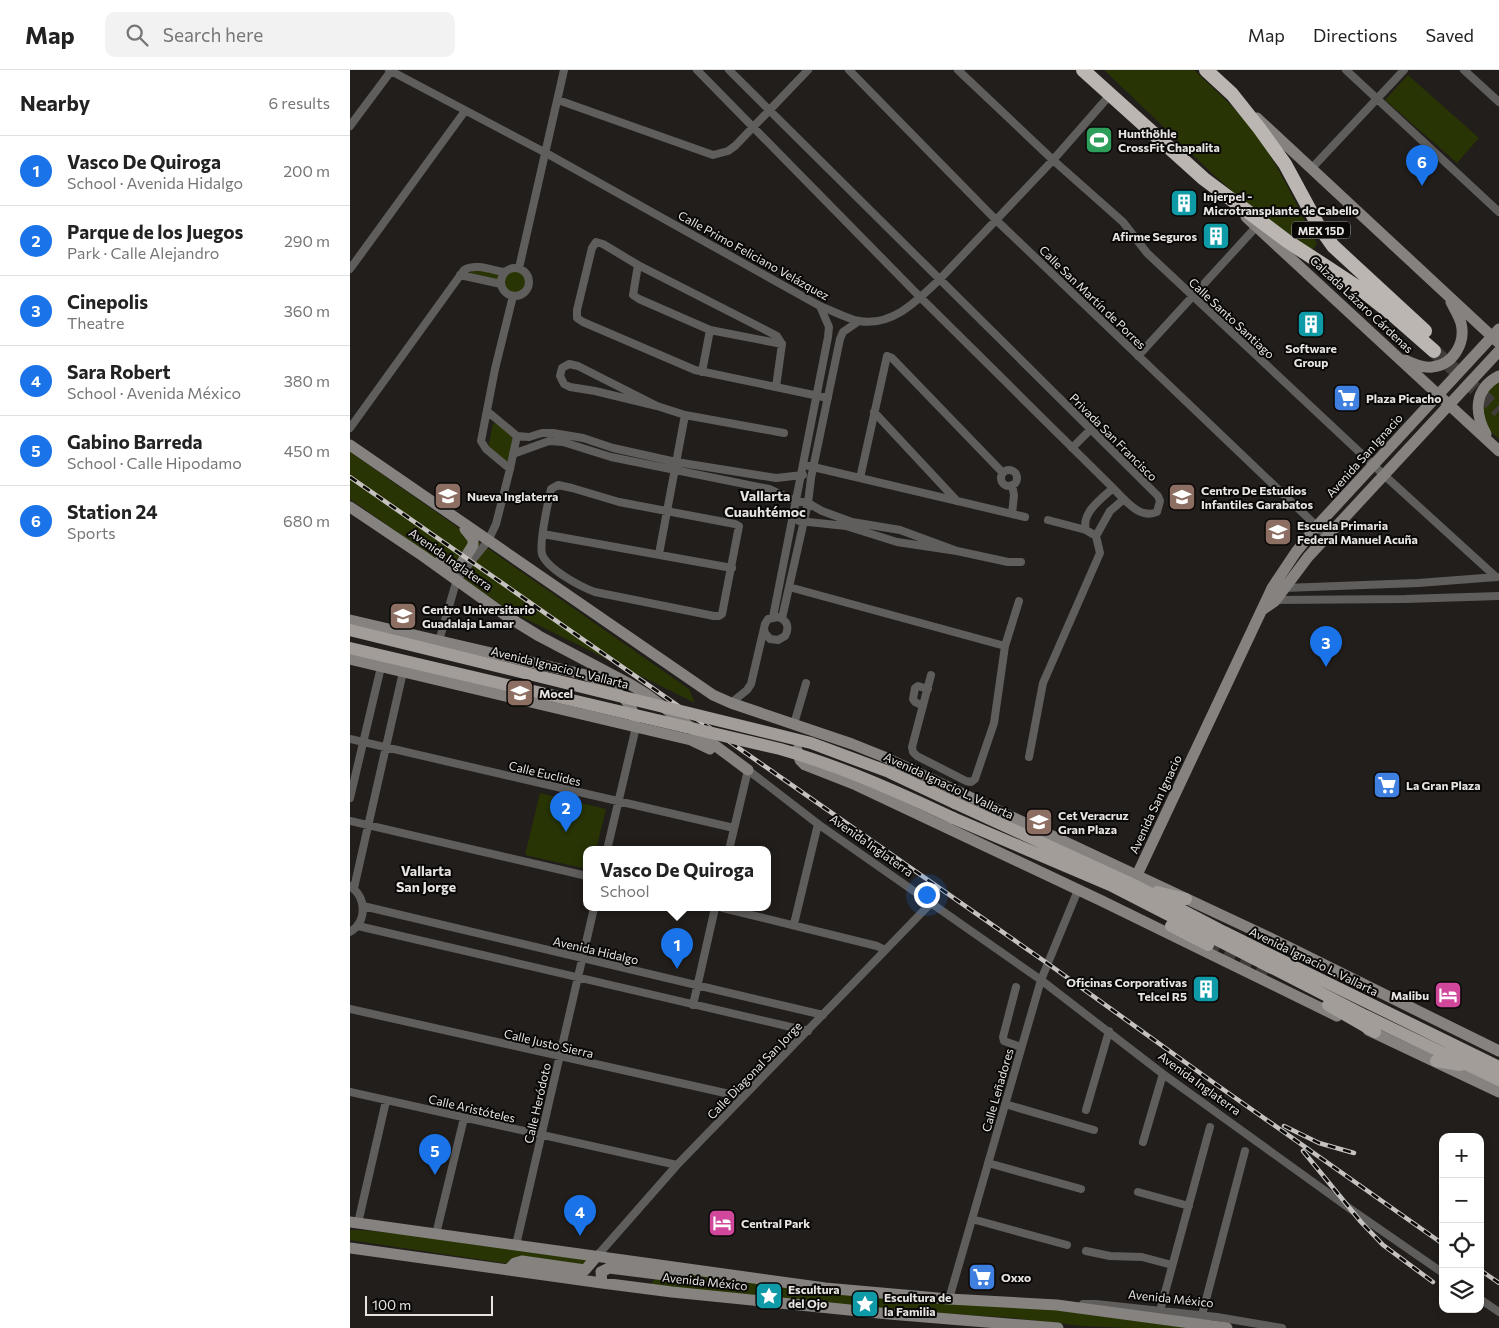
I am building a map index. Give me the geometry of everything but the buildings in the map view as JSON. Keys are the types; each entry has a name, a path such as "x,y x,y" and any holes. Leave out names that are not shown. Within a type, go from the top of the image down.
{"highway":[{"name":"Calzada Lázaro Cárdenas","path":"1083,70 1204,179 1287,241 1359,288 1437,347 1334,246 1318,225 1285,164 1259,128 1232,94 1206,70"}],"main road":[{"name":"Avenida Ignacio L. Vallarta","path":"350,630 811,743 889,772 955,803 1137,881 1224,932 1499,1067"},
{"name":"Avenida Ignacio L. Vallarta","path":"350,648 780,749 852,773 1110,886 1366,1016 1499,1080"},
{"path":"1137,881 1186,899"},
{"path":"1110,886 1122,901 1208,945"},
{"path":"1269,974 1375,1032"},
{"path":"1436,1061 1474,1068"}],"street":[{"path":"350,126 390,70"},
{"name":"Calle Primo Feliciano Velázquez","path":"390,70 546,153 820,306 859,321 888,318 901,312 939,280 1053,160 1110,95"},
{"path":"519,268 564,70"},
{"name":"Privada San Francisco","path":"697,70 920,297 1112,488 1139,511 1146,514 1157,512 1160,506 1158,496 729,70"},
{"path":"558,100 713,155 728,151 808,70"},
{"name":"Calle San Martín de Porres","path":"849,70 996,219 1327,536"},
{"name":"Calle Santo Santiago","path":"958,70 1053,160 1123,222 1147,253 1373,466 1498,577"},
{"path":"1346,70 1499,212"},
{"path":"1311,169 1404,70"},
{"path":"1464,70 1499,102"},
{"name":"Calzada Lázaro Cárdenas","path":"1232,94 1448,296 1497,336"},
{"path":"350,269 465,111"},
{"name":"Calzada Lázaro Cárdenas","path":"1204,179 1495,447"},
{"path":"1138,356 1256,227"},
{"path":"776,387 782,344 777,336 596,242 592,248 577,310 577,318 688,368 702,372 828,398"},
{"path":"638,265 633,295 639,299 710,330 782,344"},
{"path":"350,428 460,275 470,267 504,272 511,268 519,268 529,278 528,287 522,294 513,296 505,292 501,284 504,272"},
{"path":"460,275 501,284"},
{"path":"510,469 483,446 481,436 513,296"},
{"path":"1399,358 1430,368 1450,359 1458,350 1462,337 1461,322 1448,296"},
{"path":"773,617 829,327 820,306"},
{"path":"764,629 767,636 774,640 782,638 787,632 788,627 782,618 808,503 813,467 840,339 843,332 859,321"},
{"path":"702,372 710,330"},
{"name":"Avenida San Ignacio","path":"1137,881 1200,738 1267,603 1272,588 1296,552 1317,526 1438,394 1497,336"},
{"name":"Avenida San Ignacio","path":"1267,603 1284,588 1327,536 1499,351"},
{"path":"860,478 887,356 892,358 1003,473"},
{"path":"657,406 578,366 569,364 562,368 560,376 564,384 570,388 595,391 685,415 784,433"},
{"path":"1495,447 1480,423 1477,411 1479,397 1486,387 1499,376"},
{"path":"487,411 517,436 530,437 547,433 566,434 583,438 675,466 769,489 796,501 808,503 847,524 897,542 957,551 1008,562 1021,562"},
{"path":"874,412 957,501"},
{"path":"659,554 685,415"},
{"path":"1072,448 1091,429"},
{"path":"439,641 457,579 488,541 496,524 517,436"},
{"path":"513,454 549,441 564,442 612,457 675,466 776,478 800,474 812,477"},
{"path":"350,445 713,695 730,703 818,732"},
{"path":"802,464 1025,517"},
{"path":"1010,470 1016,473 1017,480 1012,485 1009,486 1001,479 1003,473 1010,470"},
{"path":"558,485 606,499 666,511 739,526 722,614 719,616 595,592 581,587 546,561 542,553 543,534 551,489 558,485"},
{"path":"1012,485 1014,495 1012,514"},
{"path":"1086,530 1084,524 1085,517 1112,488"},
{"path":"1028,757 1043,683 1100,553 1096,536 1110,511 1124,498"},
{"name":"Avenida Inglaterra","path":"350,507 457,579 508,617 646,694 818,824 1041,980 1163,1074 1439,1270"},
{"path":"819,523 822,511"},
{"path":"423,556 453,567 460,566 472,550 473,539 459,520"},
{"path":"792,520 900,530 957,551"},
{"path":"1048,520 1086,530 1096,536"},
{"path":"543,534 732,568"},
{"path":"1272,588 1418,583 1498,577"},
{"path":"1418,583 1423,590 1424,599"},
{"path":"789,587 1005,646"},
{"path":"1267,603 1499,596"},
{"path":"932,675 912,746 913,752 971,782 975,779 994,723 1005,646 1019,601"},
{"path":"730,703 752,684 768,619 773,617 782,618"},
{"name":"Avenida Ignacio L. Vallarta","path":"350,620 586,675 602,682 623,698 635,718 636,727"},
{"path":"350,660 698,742 743,767 730,846"},
{"path":"350,798 382,667"},
{"path":"350,932 358,926 361,920 362,900 352,887 403,672"},
{"path":"794,724 806,683"},
{"path":"923,706 913,699 915,688 918,686 928,689"},
{"path":"608,846 636,727"},
{"path":"818,732 806,733 801,738 797,748 797,755 804,765 856,785 1192,944 1352,1024 1375,1032 1499,1092"},
{"name":"Avenida Ignacio L. Vallarta","path":"818,732 882,756 1137,881"},
{"name":"Calle Euclides","path":"350,739 734,828"},
{"path":"350,821 583,875"},
{"path":"794,924 818,824"},
{"name":"Calle Leñadores","path":"949,1299 1041,980 1078,890"},
{"name":"Avenida Ignacio L. Vallarta","path":"1186,899 1345,974 1499,1052"},
{"name":"Calle Diagonal San Jorge","path":"597,1256 677,1165 931,902"},
{"name":"Avenida Hidalgo","path":"363,906 582,959 824,1014"},
{"name":"Calle Heródoto","path":"516,1245 593,911"},
{"path":"693,1005 714,911"},
{"path":"736,911 794,924 877,946 885,950"},
{"path":"358,926 808,1031"},
{"path":"1016,987 1003,1037 1004,1041 1021,1047"},
{"name":"Calle Justo Sierra","path":"350,1010 743,1097"},
{"path":"1086,1110 1108,1031"},
{"path":"1143,1142 1163,1074"},
{"name":"Calle Aristóteles","path":"350,1092 677,1165"},
{"path":"352,1224 386,1100"},
{"path":"1005,1104 1094,1130"},
{"path":"436,1234 464,1118"},
{"path":"1160,1311 1210,1127"},
{"path":"1202,1315 1245,1151"},
{"path":"988,1163 1081,1189"},
{"path":"1138,1192 1189,1206"},
{"path":"972,1219 1067,1245"},
{"name":"Avenida México","path":"352,1224 825,1288 1057,1306 1227,1328"},
{"name":"Avenida México","path":"350,1248 602,1284 889,1314 1058,1328"},
{"path":"1086,1251 1110,1256 1142,1257 1172,1265"},
{"path":"508,1270 515,1263 522,1261 585,1270 597,1256"},
{"path":"602,1284 601,1272 609,1268 665,1275 696,1270"},
{"path":"1484,1302 1499,1312"},
{"name":"Avenida México","path":"1057,1306 1096,1304 1202,1315 1282,1328"}],"green space":[{"path":"1104,70 1194,70 1241,116 1264,146 1317,244 1312,250 1252,208 1216,177"},
{"path":"1408,75 1479,138 1457,163 1385,100"},
{"path":"475,268 501,273 519,269 526,274 527,286 523,293 516,295 509,293 497,281 469,274"},
{"path":"1499,379 1499,439 1487,428 1480,418 1483,396"},
{"path":"496,423 516,437 510,467 488,448 493,424"},
{"path":"350,452 689,689 695,703 510,611 350,499"},
{"path":"540,793 606,809 597,846 583,846 583,868 525,855"},
{"path":"350,1230 406,1234 587,1259 586,1265 510,1264 350,1240"},
{"path":"697,1272 1059,1307 1192,1328 1082,1326 1014,1318 878,1309 649,1287 657,1276"}],"tunnel":[{"path":"1434,351 1499,411"},
{"path":"1208,945 1269,973"}],"railway":[{"path":"350,477 1047,963 1439,1241"},
{"path":"1284,1126 1319,1143 1354,1153"},
{"path":"1303,1151 1361,1222 1383,1245 1433,1282"},
{"path":"1484,1273 1499,1283"}],"place":[{"name":"Hunthöhle CrossFit Chapalita","path":"1099,140"},
{"name":"Station 24","path":"1422,186"},
{"name":"Injerpel - Microtransplante de Cabello","path":"1184,203"},
{"name":"Afirme Seguros","path":"1216,236"},
{"name":"Software Group","path":"1311,324"},
{"name":"Plaza Picacho","path":"1347,398"},
{"name":"Nueva Inglaterra","path":"448,496"},
{"name":"Centro De Estudios Infantiles Garabatos","path":"1182,497"},
{"name":"Escuela Primaria Federal Manuel Acuña","path":"1278,532"},
{"name":"Centro Universitario Guadalaja Lamar","path":"403,616"},
{"name":"Cinepolis","path":"1326,667"},
{"name":"Mocel","path":"520,693"},
{"name":"La Gran Plaza","path":"1387,785"},
{"name":"Cet Veracruz Gran Plaza","path":"1039,822"},
{"name":"Parque de los Juegos","path":"566,832"},
{"name":"Vasco De Quiroga","path":"677,969"},
{"name":"Oficinas Corporativas Telcel R5","path":"1206,989"},
{"name":"Malibu","path":"1448,995"},
{"name":"Gabino Barreda","path":"435,1175"},
{"name":"Central Park","path":"722,1223"},
{"name":"Sara Robert","path":"580,1236"},
{"name":"Oxxo","path":"982,1277"},
{"name":"Escultura del Ojo","path":"769,1296"},
{"name":"Escultura de la Familia","path":"865,1304"}],"district":[{"name":"Vallarta Cuauhtémoc","path":"765,504"},
{"name":"Vallarta San Jorge","path":"426,878"}]}
